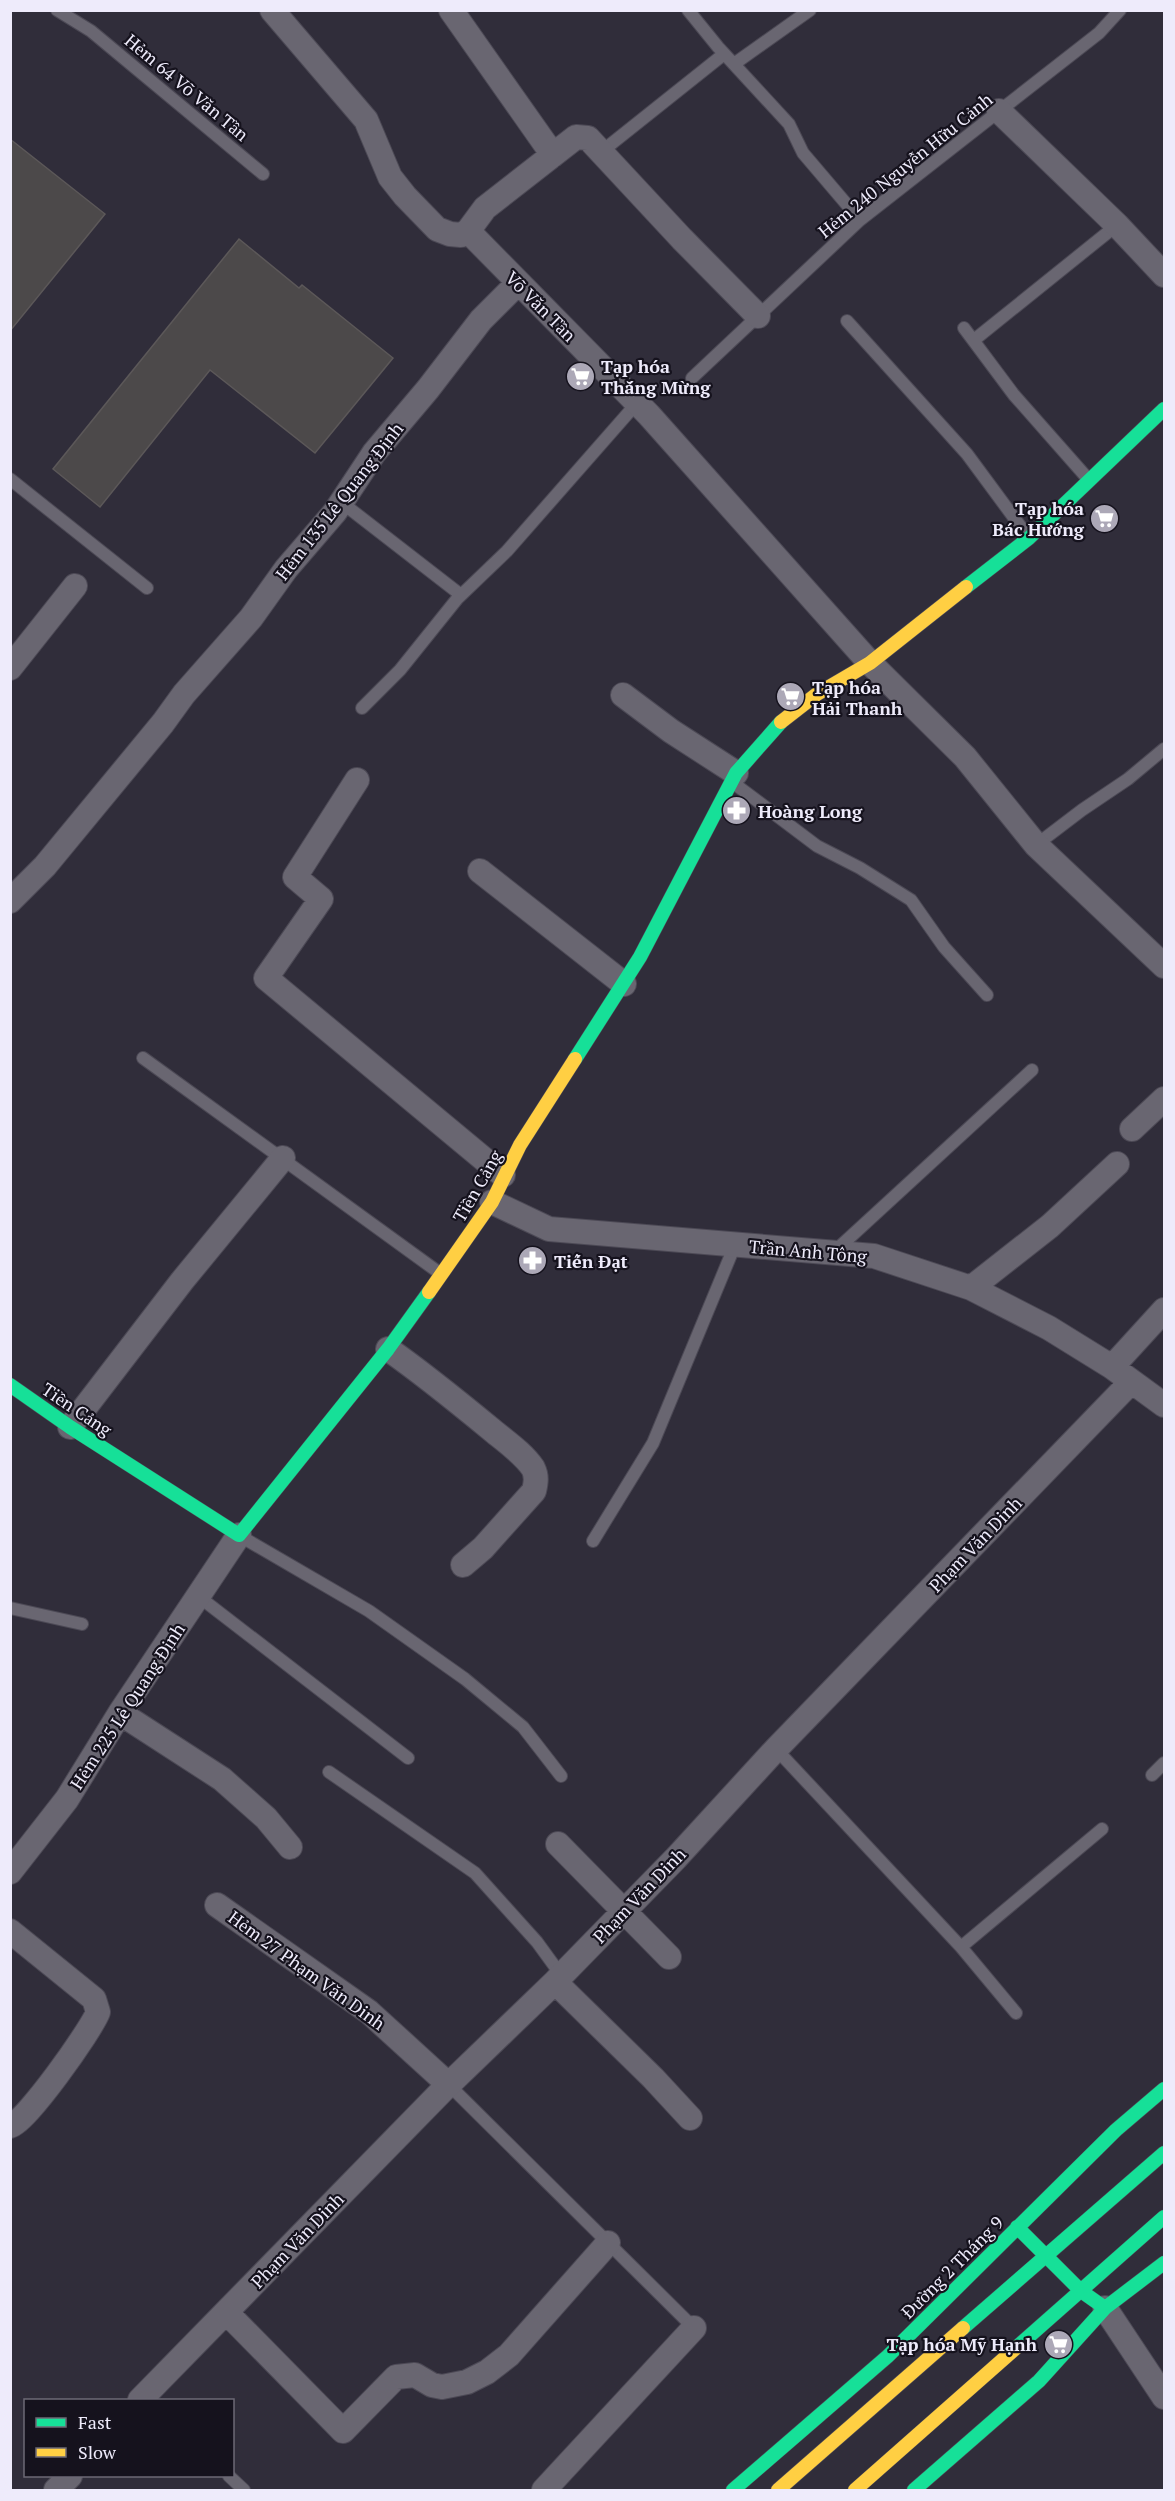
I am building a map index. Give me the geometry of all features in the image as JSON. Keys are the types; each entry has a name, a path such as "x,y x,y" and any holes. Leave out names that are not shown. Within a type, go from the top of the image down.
{"main road":[{"name":"Tiền Cảng","path":"10,1385 70,1427 239,1535 388,1349 492,1202 503,1175 581,1048 624,984 734,777 767,734 817,694 870,663 1029,538 1164,409"},
{"name":"Đường 2 Tháng 9","path":"733,2490 888,2356 1116,2130 1164,2089"},
{"path":"778,2490 1164,2153"},
{"path":"855,2490 1164,2217"},
{"path":"1017,2227 1081,2291 1105,2308"},
{"path":"914,2490 1039,2381 1105,2308 1164,2263"}],"street":[{"path":"272,10 366,120 390,177 437,229 461,235 468,231 484,208 576,137 588,138 758,316"},
{"path":"451,10 553,155"},
{"path":"999,111 1117,225 1164,275"},
{"name":"Võ Văn Tần","path":"468,231 637,403 870,663 965,757 1036,845 1164,966"},
{"name":"Hẻm 135 Lê Quang Định","path":"10,901 45,866 163,723 184,694 251,618 286,569 317,535 374,453 428,389 481,320 518,283"},
{"path":"10,668 75,586"},
{"path":"623,695 734,777"},
{"path":"357,780 295,878 321,899 266,978 503,1175"},
{"path":"480,871 624,984"},
{"path":"1132,1129 1164,1099"},
{"path":"70,1427 182,1281 283,1158"},
{"path":"971,1288 1050,1226 1118,1164"},
{"name":"Trần Anh Tông","path":"492,1202 549,1229 874,1256 971,1288 1049,1328 1112,1367 1164,1405"},
{"path":"1112,1367 1164,1310"},
{"path":"388,1349 426,1375 528,1461 535,1471 534,1491 483,1548 463,1565"},
{"name":"Phạm Văn Dinh","path":"147,2398 226,2312 624,1911 1131,1382"},
{"name":"Hẻm 225 Lê Quang Định","path":"10,1872 67,1799 120,1713 239,1535"},
{"path":"120,1713 222,1779 266,1818 290,1847"},
{"path":"558,1844 669,1957"},
{"name":"Hẻm 27 Phạm Văn Dinh","path":"217,1905 369,2012 449,2085"},
{"path":"10,1931 94,1999 99,2012 90,2030 41,2095 16,2126 10,2126"},
{"path":"558,1978 690,2118"},
{"path":"226,2312 343,2431 396,2377 415,2375 432,2385 442,2387 467,2382 487,2372 509,2355 608,2243"},
{"path":"1105,2308 1164,2397"},
{"path":"544,2490 694,2328"},
{"path":"56,2490 68,2477"}],"lane":[{"name":"Hẻm 64 Võ Văn Tần","path":"57,10 91,31 262,174"},
{"path":"688,10 724,54 783,116 804,153 860,220"},
{"path":"734,64 810,10"},
{"name":"Hẻm 240 Nguyễn Hữu Cảnh","path":"692,378 860,220 1099,33 1120,10"},
{"path":"601,152 724,54"},
{"path":"974,340 1117,225"},
{"path":"847,321 967,454 1029,538"},
{"path":"964,328 1014,395 1089,480"},
{"path":"362,708 400,670 461,595 507,551 637,403"},
{"path":"10,479 147,588"},
{"path":"341,502 461,595"},
{"path":"1036,845 1082,810 1128,780 1164,749"},
{"path":"734,777 817,846 860,868 911,900 944,947 987,995"},
{"path":"143,1058 442,1275"},
{"path":"835,1251 1032,1070"},
{"path":"592,1541 653,1443 735,1245"},
{"path":"239,1535 369,1611 465,1679 523,1727 561,1776"},
{"path":"198,1596 408,1758"},
{"path":"10,1608 82,1624"},
{"path":"777,1749 961,1947 1016,2013"},
{"path":"1152,1775 1164,1763"},
{"path":"329,1772 475,1873 537,1942 558,1978"},
{"path":"961,1947 1102,1829"},
{"path":"449,2085 694,2328"},
{"path":"231,2477 244,2490"}],"building":[{"path":"10,139 105,214 10,331"},
{"path":"239,239 299,288 302,285 393,358 315,453 210,370 100,507 53,469"}],"traffic: fast":[{"path":"966,587 1029,538 1164,409"},
{"path":"575,1059 640,957 736,773 781,722"},
{"path":"10,1385 70,1427 239,1535 388,1349 429,1292"},
{"path":"733,2490 888,2356 1116,2130 1164,2089"},
{"path":"963,2328 1164,2153"},
{"path":"1017,2347 1164,2217"},
{"path":"1017,2227 1081,2291 1105,2308"},
{"path":"914,2490 1039,2381 1105,2308 1164,2263"}],"traffic: slow":[{"path":"781,722 817,694 870,663 966,587"},
{"path":"429,1292 492,1202 520,1145 575,1059"},
{"path":"778,2490 963,2328"},
{"path":"855,2490 1017,2347"}],"place":[{"name":"Tạp hóa Thắng Mừng","path":"580,376"},
{"name":"Tạp hóa Bác Hướng","path":"1105,518"},
{"name":"Tạp hóa Hải Thanh","path":"791,697"},
{"name":"Hoàng Long","path":"737,811"},
{"name":"Tiến Đạt","path":"533,1261"},
{"name":"Tạp hóa Mỹ Hạnh","path":"1058,2344"}]}
